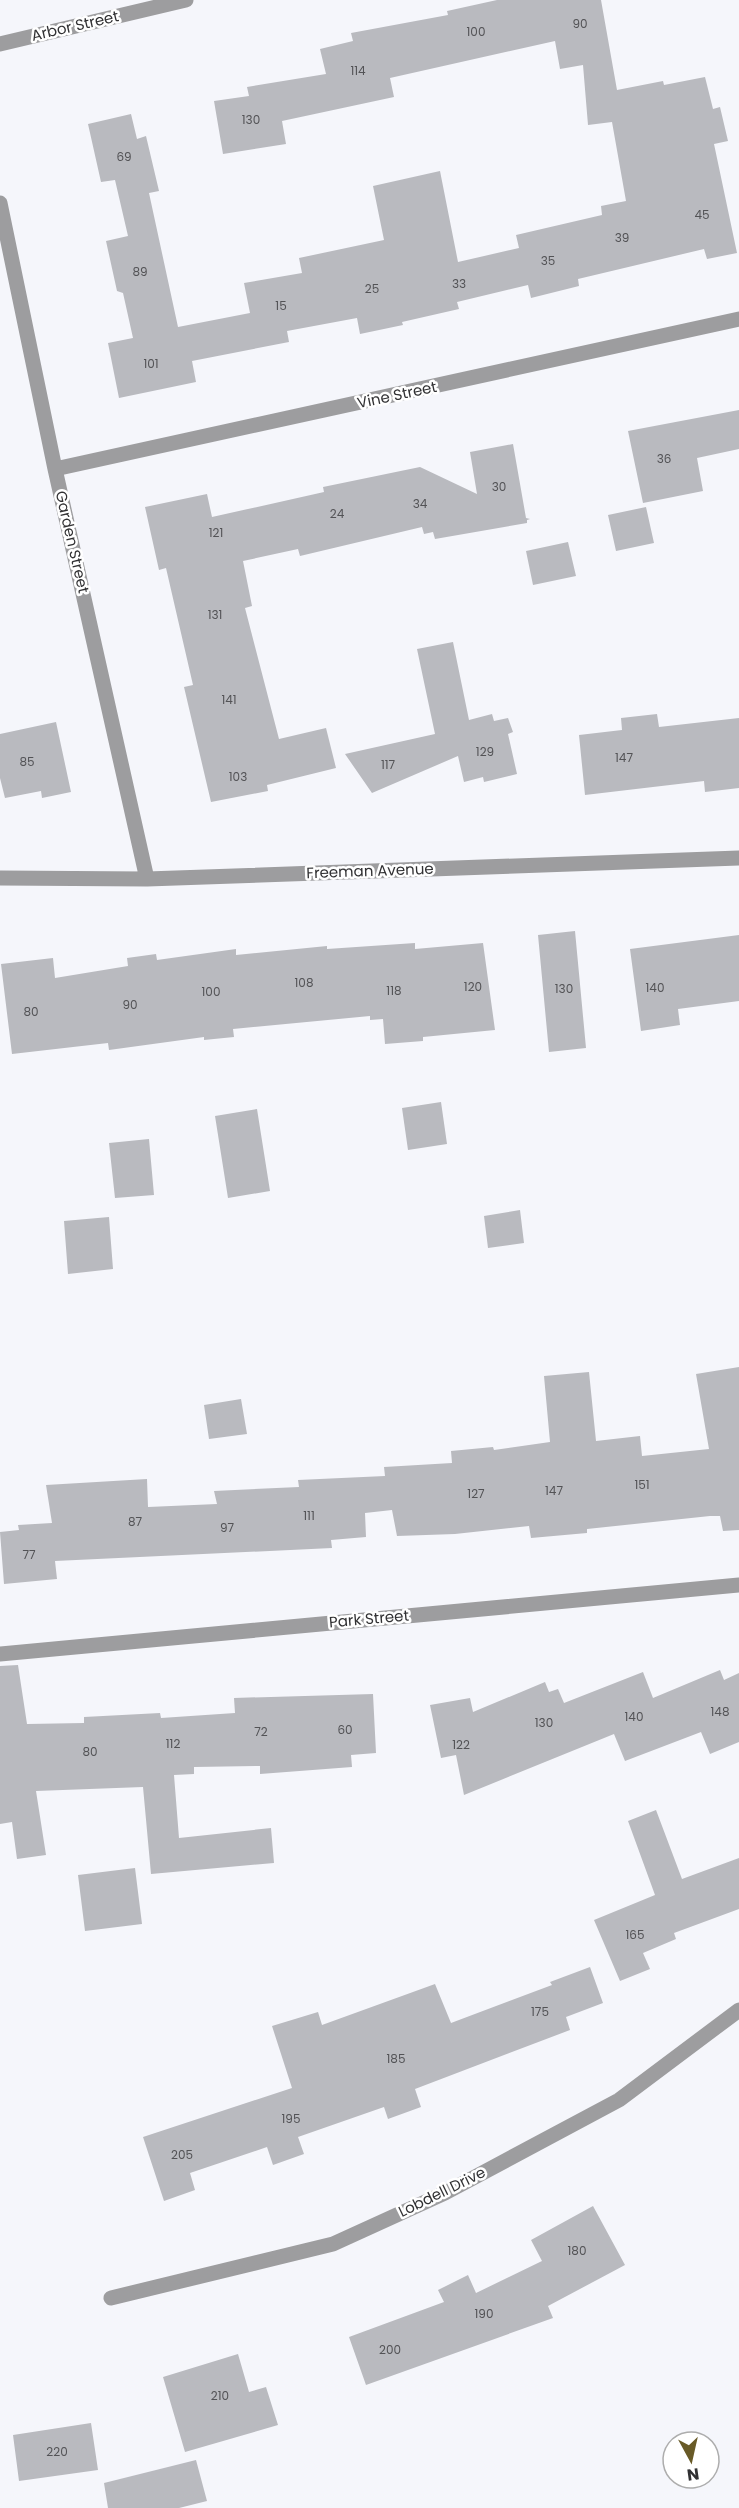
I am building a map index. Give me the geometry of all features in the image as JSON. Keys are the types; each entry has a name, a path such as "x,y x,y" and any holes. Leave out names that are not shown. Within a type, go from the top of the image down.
{"street":[{"name":"Arbor Street","path":"0,44 186,0"},
{"name":"Garden Street","path":"0,203 55,469 147,879"},
{"name":"Vine Street","path":"55,469 739,319"},
{"name":"Freeman Avenue","path":"0,878 147,879 739,858"},
{"name":"Park Street","path":"0,1654 739,1585"},
{"name":"Lobdell Drive","path":"111,2298 333,2244 446,2193 619,2100 739,2010"}],"building":[{"path":"497,0 601,0 617,90 663,81 664,85 705,77 713,109 720,107 728,141 714,144 737,253 707,259 704,249 578,279 579,286 531,298 528,285 457,302 459,309 402,322 403,325 360,334 357,318 287,331 289,342 192,361 196,382 119,398 108,343 133,338 123,293 117,291 106,241 128,236 115,180 101,182 88,124 131,114 137,139 146,136 159,191 149,193 178,327 250,313 244,283 302,273 299,258 384,240 373,186 440,171 458,262 519,248 516,235 602,215 601,206 626,201 612,122 588,125 583,65 560,69 555,41 390,78 394,97 282,121 286,144 223,154 214,101 249,96 247,87 326,74 320,49 353,41 351,33 448,15 447,11"},
{"path":"739,410 739,449 697,458 703,491 643,503 628,431"},
{"path":"513,444 526,518 530,519 527,523 435,539 433,532 424,534 422,527 300,556 298,549 243,561 252,606 245,608 279,739 326,728 336,768 267,785 268,791 211,802 184,687 193,685 166,568 159,570 145,507 207,494 212,517 324,492 323,487 420,467 477,494 470,452"},
{"path":"646,507 654,543 616,551 608,515"},
{"path":"568,542 576,576 533,585 526,551"},
{"path":"453,642 469,720 492,714 494,721 508,718 513,732 508,734 517,774 484,782 483,777 464,782 458,756 372,793 345,754 435,734 417,649"},
{"path":"657,714 659,727 739,718 739,788 705,792 704,781 585,795 579,735 622,730 621,718"},
{"path":"56,722 71,792 42,798 41,791 5,798 0,778 0,734"},
{"path":"575,931 586,1048 549,1052 538,935"},
{"path":"739,935 739,1001 678,1009 680,1025 641,1031 630,949"},
{"path":"415,943 415,949 483,943 495,1030 423,1037 423,1041 385,1044 383,1019 370,1020 370,1016 233,1029 234,1037 204,1040 204,1037 109,1050 108,1043 12,1054 1,964 53,958 55,978 128,966 127,958 156,954 157,960 236,949 236,955 327,946 327,949"},
{"path":"441,1102 447,1144 408,1150 402,1108"},
{"path":"257,1109 270,1191 228,1198 215,1116"},
{"path":"149,1139 154,1195 115,1198 109,1143"},
{"path":"520,1210 524,1243 488,1248 484,1216"},
{"path":"109,1217 113,1269 68,1274 64,1221"},
{"path":"739,1367 739,1530 723,1531 720,1516 710,1516 587,1529 587,1533 531,1538 529,1526 455,1534 397,1536 392,1510 365,1513 366,1537 331,1540 332,1548 55,1561 57,1579 4,1584 0,1532 19,1530 18,1525 52,1523 46,1485 147,1479 148,1507 217,1504 214,1491 299,1487 298,1480 385,1476 384,1467 452,1463 451,1451 493,1447 494,1450 550,1442 544,1376 589,1372 596,1441 640,1436 642,1456 709,1449 696,1374"},
{"path":"241,1399 247,1434 209,1439 204,1405"},
{"path":"18,1665 27,1724 84,1723 84,1717 160,1713 161,1718 235,1713 234,1698 373,1694 376,1753 351,1755 352,1767 260,1774 260,1766 194,1767 194,1774 174,1775 179,1838 271,1828 274,1863 151,1874 143,1787 36,1791 46,1855 17,1859 12,1822 0,1824 0,1666"},
{"path":"720,1670 724,1680 739,1673 739,1742 710,1754 701,1732 625,1761 614,1734 464,1795 456,1755 441,1758 430,1705 470,1698 473,1712 545,1682 549,1692 558,1689 564,1703 643,1672 653,1698"},
{"path":"656,1810 682,1879 739,1858 739,1909 674,1933 676,1939 643,1953 650,1969 620,1981 594,1920 655,1895 628,1821"},
{"path":"135,1868 142,1924 85,1931 78,1875"},
{"path":"590,1967 603,2003 566,2017 570,2030 415,2089 421,2107 388,2119 384,2107 298,2137 304,2154 273,2165 267,2147 190,2173 195,2190 164,2201 143,2137 292,2088 272,2026 318,2012 322,2025 435,1984 451,2023 552,1985 550,1982"},
{"path":"593,2206 625,2265 548,2306 553,2318 366,2385 349,2337 444,2302 438,2290 468,2275 476,2293 542,2261 531,2240"},
{"path":"238,2354 249,2392 266,2387 278,2425 185,2452 163,2377"},
{"path":"91,2423 98,2470 19,2481 13,2435"},
{"path":"196,2460 207,2501 179,2508 108,2508 104,2483"}]}
